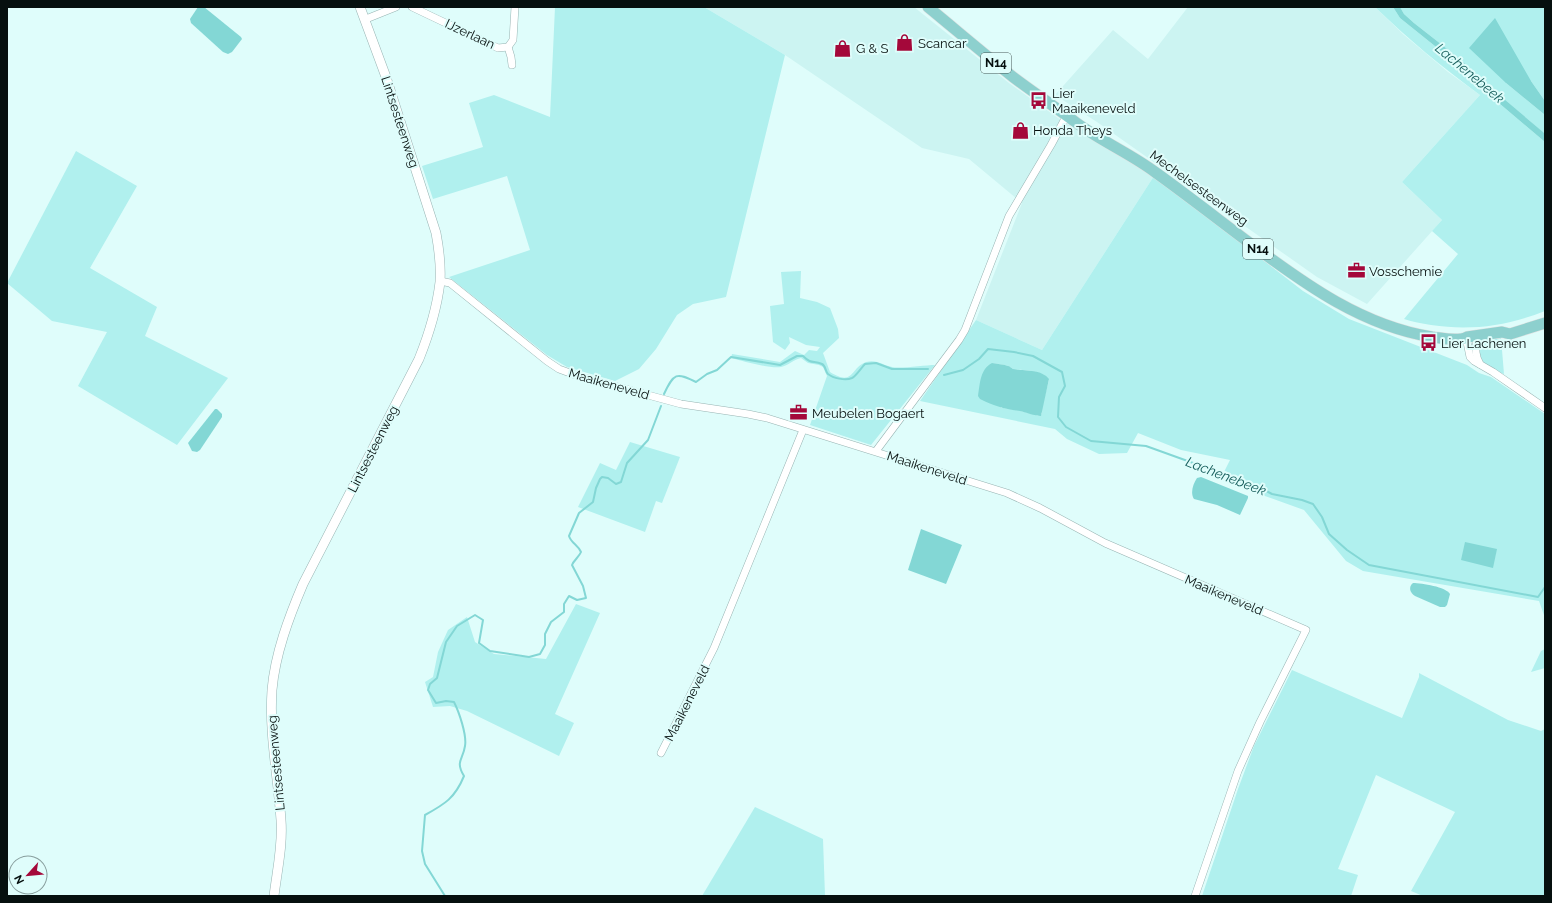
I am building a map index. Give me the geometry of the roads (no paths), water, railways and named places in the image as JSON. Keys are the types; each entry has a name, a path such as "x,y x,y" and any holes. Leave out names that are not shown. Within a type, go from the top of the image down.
{"main road":[{"name":"Mechelsesteenweg","path":"928,7 1013,77 1067,115 1147,159 1308,278 1332,292 1379,315 1405,324 1421,328 1463,332 1472,336 1502,332 1510,334 1545,323"},
{"name":"Mechelsesteenweg","path":"1502,332 1508,328 1545,319"}],"street":[{"name":"Lintsesteenweg","path":"274,896 280,848 281,821 271,718 272,688 276,664 292,610 303,584 419,359 428,337 435,311 440,281 439,252 436,233 386,77 360,7"},
{"path":"366,20 396,7"},
{"name":"IJzerlaan","path":"413,7 498,48 508,47 513,40 515,7"},
{"name":"IJzerlaan","path":"508,47 512,66"},
{"name":"Maaikeneveld","path":"876,451 946,359 965,330 1009,216 1051,146 1067,115"},
{"name":"Maaikeneveld","path":"440,281 450,283 547,362 559,369 578,376 681,404 748,414 785,423 803,430 876,451 1007,493 1040,508 1105,543 1306,630 1260,722 1238,771 1194,896"},
{"path":"1472,336 1466,342 1470,357 1545,408"},
{"name":"Maaikeneveld","path":"661,753 714,648 803,430"}],"water":[{"path":"198,7 204,7 241,37 242,39 232,52 228,54 223,52 191,23 190,19"},
{"path":"1393,7 1400,7 1404,14 1414,23 1460,59 1543,132 1545,134 1545,142 1493,98 1456,63 1400,18"},
{"path":"1495,18 1531,81 1545,101 1545,115 1506,83 1469,48"},
{"path":"992,363 1009,366 1013,369 1037,372 1049,379 1041,416 999,407 980,399 978,396 981,377 985,369"},
{"path":"215,409 222,414 222,417 200,450 197,452 192,451 188,443"},
{"path":"1201,477 1248,496 1240,515 1217,505 1194,499 1192,494 1193,486 1197,478"},
{"path":"921,529 962,545 946,584 908,570"},
{"path":"1465,542 1497,549 1493,568 1461,560"},
{"path":"1413,583 1444,589 1450,594 1447,605 1445,607 1440,607 1415,596 1410,590 1410,586"}],"waterway":[{"name":"Lachenebeek","path":"944,375 963,370 979,359 988,349 1033,356 1062,372 1065,386 1059,397 1058,417 1066,427 1091,441 1146,446 1257,486 1272,494 1302,500 1313,504 1322,517 1329,534 1347,550 1369,565 1538,597 1545,587"},
{"name":"Lachenebeek","path":"664,394 670,382 676,376 684,377 696,382 707,374 717,370 731,357 780,365 797,356 803,356 806,359 823,365 828,374 836,378 843,379 854,377 865,364 876,363 892,369 928,369"},
{"name":"Lachenebeek","path":"445,896 425,864 422,851 425,815 449,800 461,784 464,776 461,771 460,761 464,751 465,736 456,706 454,702 446,701 436,703 428,690 430,684 437,678 446,642 457,626 475,615 483,620 479,643 490,651 529,657 540,654 545,645 545,634 551,622 564,612 564,604 569,596 577,600 586,598 583,586 572,565 581,552 569,536 579,513 593,502 596,488 602,477 608,478 616,484 621,482 627,463 648,440 661,406"}],"place":[{"name":"Scancar","path":"905,43"},
{"name":"G & S","path":"843,48"},
{"name":"Lier Maaikeneveld","path":"1039,100"},
{"name":"Honda Theys","path":"1020,130"},
{"name":"Vosschemie","path":"1356,271"},
{"name":"Lier Lachenen","path":"1428,343"},
{"name":"Meubelen Bogaert","path":"799,413"}]}
